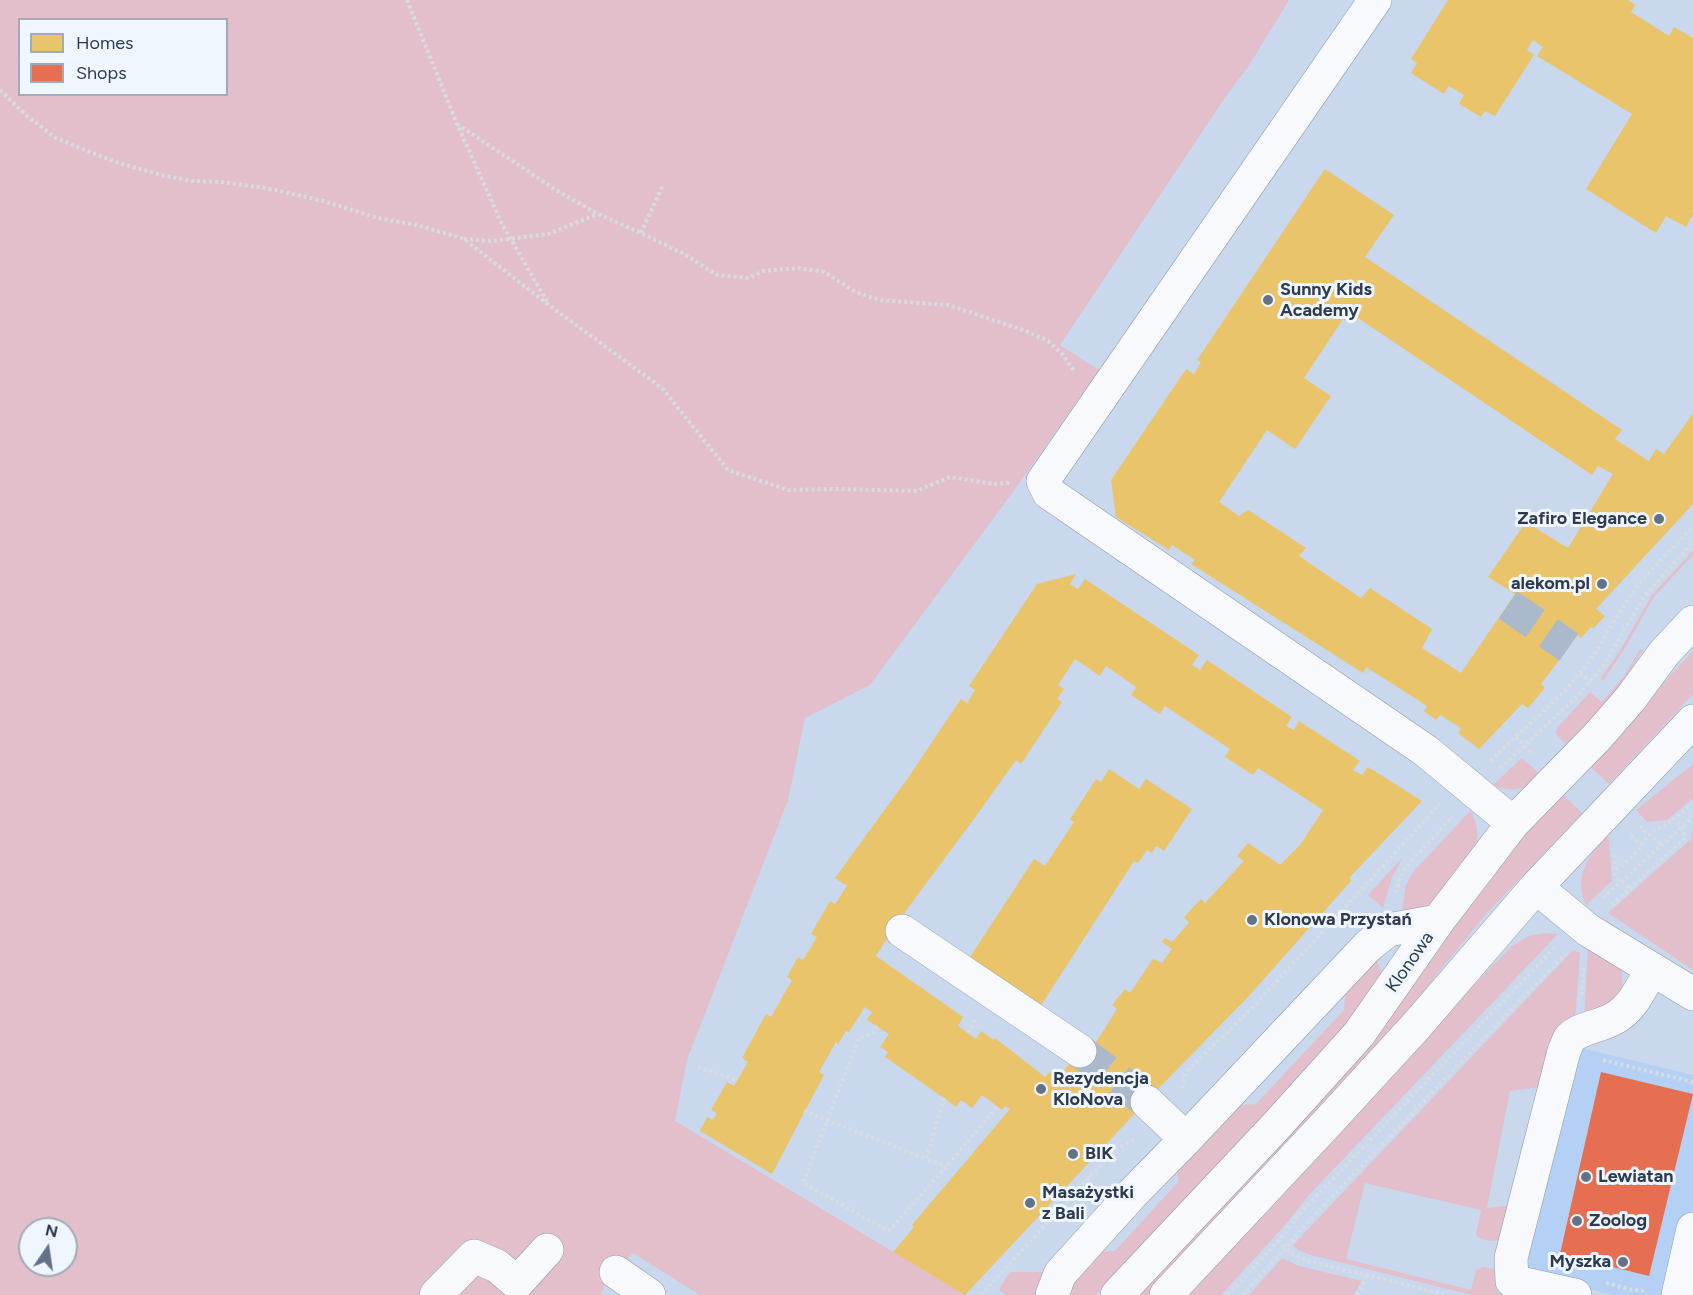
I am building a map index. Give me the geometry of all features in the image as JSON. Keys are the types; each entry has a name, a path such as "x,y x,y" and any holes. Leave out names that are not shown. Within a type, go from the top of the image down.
{"street":[{"path":"1375,0 1043,481 1049,493 1426,751 1513,823"},
{"name":"Klonowa","path":"1117,1295 1359,1034 1438,921 1513,823 1598,736 1631,698 1664,653 1693,622"},
{"path":"1166,1295 1417,1025 1536,887 1693,721"},
{"path":"1536,887 1588,930 1693,994"},
{"path":"1052,1295 1060,1274 1132,1194 1166,1120 1388,930 1438,921"},
{"path":"902,931 1080,1051"},
{"path":"1575,1295 1512,1281 1511,1258 1564,1051 1570,1039 1578,1032 1599,1026 1618,1016 1631,1003 1652,970"},
{"path":"1678,1295 1693,1229"},
{"path":"436,1295 474,1256 497,1266 512,1289 547,1250"},
{"path":"616,1272 649,1295"}],"path":[{"path":"407,0 457,124 502,224 550,306"},
{"path":"0,90 27,116 56,138 119,163 162,176 271,189 464,239 493,241 548,234 598,214"},
{"path":"457,124 556,190 598,214 641,232 684,254 717,275 749,278 763,271 799,268 824,272 856,292 879,300 948,305 1026,331 1048,341 1062,354 1075,372 1093,408"},
{"path":"641,232 663,185"},
{"path":"464,239 550,306 662,388 728,470 789,490 916,492 950,477 994,483 1043,481"},
{"path":"1482,764 1489,762 1567,689 1594,655 1638,585 1693,526"},
{"path":"1494,774 1579,695 1602,667 1644,597 1693,542"},
{"path":"981,1295 1114,1150 1166,1120 1180,1095 1186,1072 1254,1006 1445,799"},
{"path":"1630,890 1615,877 1615,870 1638,851 1650,834 1693,804"},
{"path":"1388,930 1400,878 1406,867 1457,812"},
{"path":"1598,903 1693,817"},
{"path":"1609,908 1686,838 1682,827 1674,819"},
{"path":"1636,822 1661,845"},
{"path":"1228,1295 1304,1209 1557,944"},
{"path":"1243,1295 1566,953"},
{"path":"877,1026 873,1033 859,1038 803,1183 889,1231 997,1107"},
{"path":"1564,1051 1693,1082"},
{"path":"698,1067 737,1080"},
{"path":"926,1159 944,1098"},
{"path":"804,1111 947,1166"},
{"path":"1278,1241 1285,1248 1308,1261 1448,1295"},
{"path":"1358,1295 1367,1275"}],"shaded area":[{"path":"0,0 1289,0 1248,67 1226,96 1060,345 1099,370 1010,496 870,685 805,718 788,800 687,1060 675,1121 965,1295 700,1295 633,1253 601,1293 603,1295 0,1295"},
{"path":"1693,551 1693,555 1654,597 1623,651 1603,681 1600,679 1618,654 1652,595"},
{"path":"1640,649 1643,650 1621,685 1569,747 1556,734 1557,728 1590,692 1602,702 1624,676"},
{"path":"1693,651 1693,694 1609,784 1588,765"},
{"path":"1522,758 1543,777 1531,785 1513,790 1493,785"},
{"path":"1693,764 1693,798 1667,820 1647,822 1636,810"},
{"path":"1561,793 1582,813 1487,913 1391,1035 1150,1295 1132,1295"},
{"path":"1470,811 1476,823 1477,842 1474,850 1433,902 1422,908 1402,911 1406,885 1413,872"},
{"path":"1693,828 1693,970 1608,913 1691,839"},
{"path":"1607,836 1612,881 1586,905 1581,886 1584,868 1594,851"},
{"path":"1403,857 1392,877 1383,908 1368,895"},
{"path":"1543,933 1558,934 1308,1196 1286,1224 1221,1295 1181,1295 1424,1036 1512,946 1529,936"},
{"path":"1588,946 1622,971 1623,993 1584,1020"},
{"path":"1573,950 1580,953 1575,1023 1540,1087 1510,1091 1487,1208 1513,1205 1501,1240 1481,1239 1476,1235 1481,1210 1365,1183 1346,1259 1471,1290 1476,1270 1483,1267 1494,1269 1496,1289 1499,1295 1472,1295 1298,1250 1293,1245"},
{"path":"1375,955 1383,978 1312,1067 1096,1295 1063,1295 1094,1252 1115,1251 1178,1182 1177,1161 1233,1106 1256,1104 1344,1010 1346,986"},
{"path":"1552,1041 1693,1075 1693,1295 1613,1295 1499,1267"},
{"path":"1282,1258 1299,1266 1362,1281 1354,1295 1249,1295"},
{"path":"1011,1272 1045,1272 1042,1286 1034,1295 1006,1295 999,1290"}],"building: Homes":[{"path":"1448,0 1628,0 1635,5 1631,12 1669,36 1674,27 1693,38 1693,215 1686,227 1666,216 1656,233 1586,189 1632,114 1537,56 1543,47 1533,40 1527,50 1534,55 1495,116 1485,111 1481,117 1459,104 1464,95 1449,86 1444,94 1411,73 1417,63 1411,59"},
{"path":"1325,169 1394,215 1365,257 1622,430 1615,439 1649,461 1656,449 1664,454 1693,413 1693,504 1596,609 1605,616 1581,638 1578,635 1541,684 1545,688 1528,708 1522,704 1479,749 1458,733 1461,728 1440,715 1436,720 1424,711 1427,706 1366,667 1363,673 1191,564 1195,560 1172,545 1169,550 1116,517 1111,480 1186,369 1194,374 1201,362 1197,360","holes":["1352,314 1592,475 1598,466 1613,474 1568,548 1526,522 1488,577 1515,594 1461,673 1422,648 1432,629 1370,588 1361,598 1299,556 1306,548 1248,510 1239,516 1219,502 1267,430 1295,449 1331,396 1304,378 1343,319 1347,322"]},
{"path":"1076,574 1070,584 1078,589 1085,579 1199,655 1192,665 1200,670 1207,660 1292,717 1286,726 1294,730 1299,721 1360,761 1353,770 1362,775 1368,767 1422,801 1350,877 1351,881 1247,998 1156,1091 965,1295 893,1252 914,1227 912,1225 1010,1109 1005,1106 1002,1110 982,1095 972,1108 961,1100 956,1107 885,1057 888,1052 880,1047 889,1034 867,1020 872,1012 865,1007 849,1032 846,1031 838,1044 836,1042 819,1072 824,1075 772,1174 700,1131 707,1117 713,1120 717,1113 711,1110 727,1082 734,1086 748,1062 742,1058 766,1014 771,1017 792,980 787,977 798,957 803,960 817,937 811,934 830,901 835,904 847,886 835,878 910,775 961,699 967,703 975,690 969,686 1037,584","holes":["1075,659 1100,676 1106,666 1136,687 1131,695 1160,714 1165,706 1230,749 1225,757 1253,775 1258,768 1323,810 1300,845 1280,865 1248,843 1237,856 1244,861 1205,903 1201,899 1184,917 1189,923 1172,942 1165,938 1162,942 1172,949 1162,963 1153,959 1130,993 1125,989 1112,1005 1117,1009 1093,1047 1085,1044 1059,1077 1051,1071 1045,1077 995,1038 994,1040 981,1031 976,1039 958,1026 963,1017 876,956 899,920 1016,760 1021,764 1062,702 1057,699 1064,689 1058,685"]},
{"path":"1109,769 1139,789 1146,779 1192,809 1164,851 1156,846 1152,853 1147,850 1138,863 1134,861 1040,1007 970,957 1034,859 1045,866 1074,822 1070,819 1096,779 1101,782"}],"building: Shops":[{"path":"1601,1072 1693,1094 1649,1276 1560,1254"}],"tunnel":[{"path":"1508,605 1569,647"},
{"path":"1080,1051 1147,1102"}],"place":[{"name":"Sunny Kids Academy","path":"1268,300"},
{"name":"Zafiro Elegance","path":"1659,519"},
{"name":"alekom.pl","path":"1602,584"},
{"name":"Klonowa Przystań","path":"1252,920"},
{"name":"Rezydencja KloNova","path":"1041,1089"},
{"name":"BIK","path":"1073,1154"},
{"name":"Lewiatan","path":"1586,1177"},
{"name":"Masażystki z Bali","path":"1030,1203"},
{"name":"Zoolog","path":"1577,1221"},
{"name":"Myszka","path":"1623,1262"}]}
